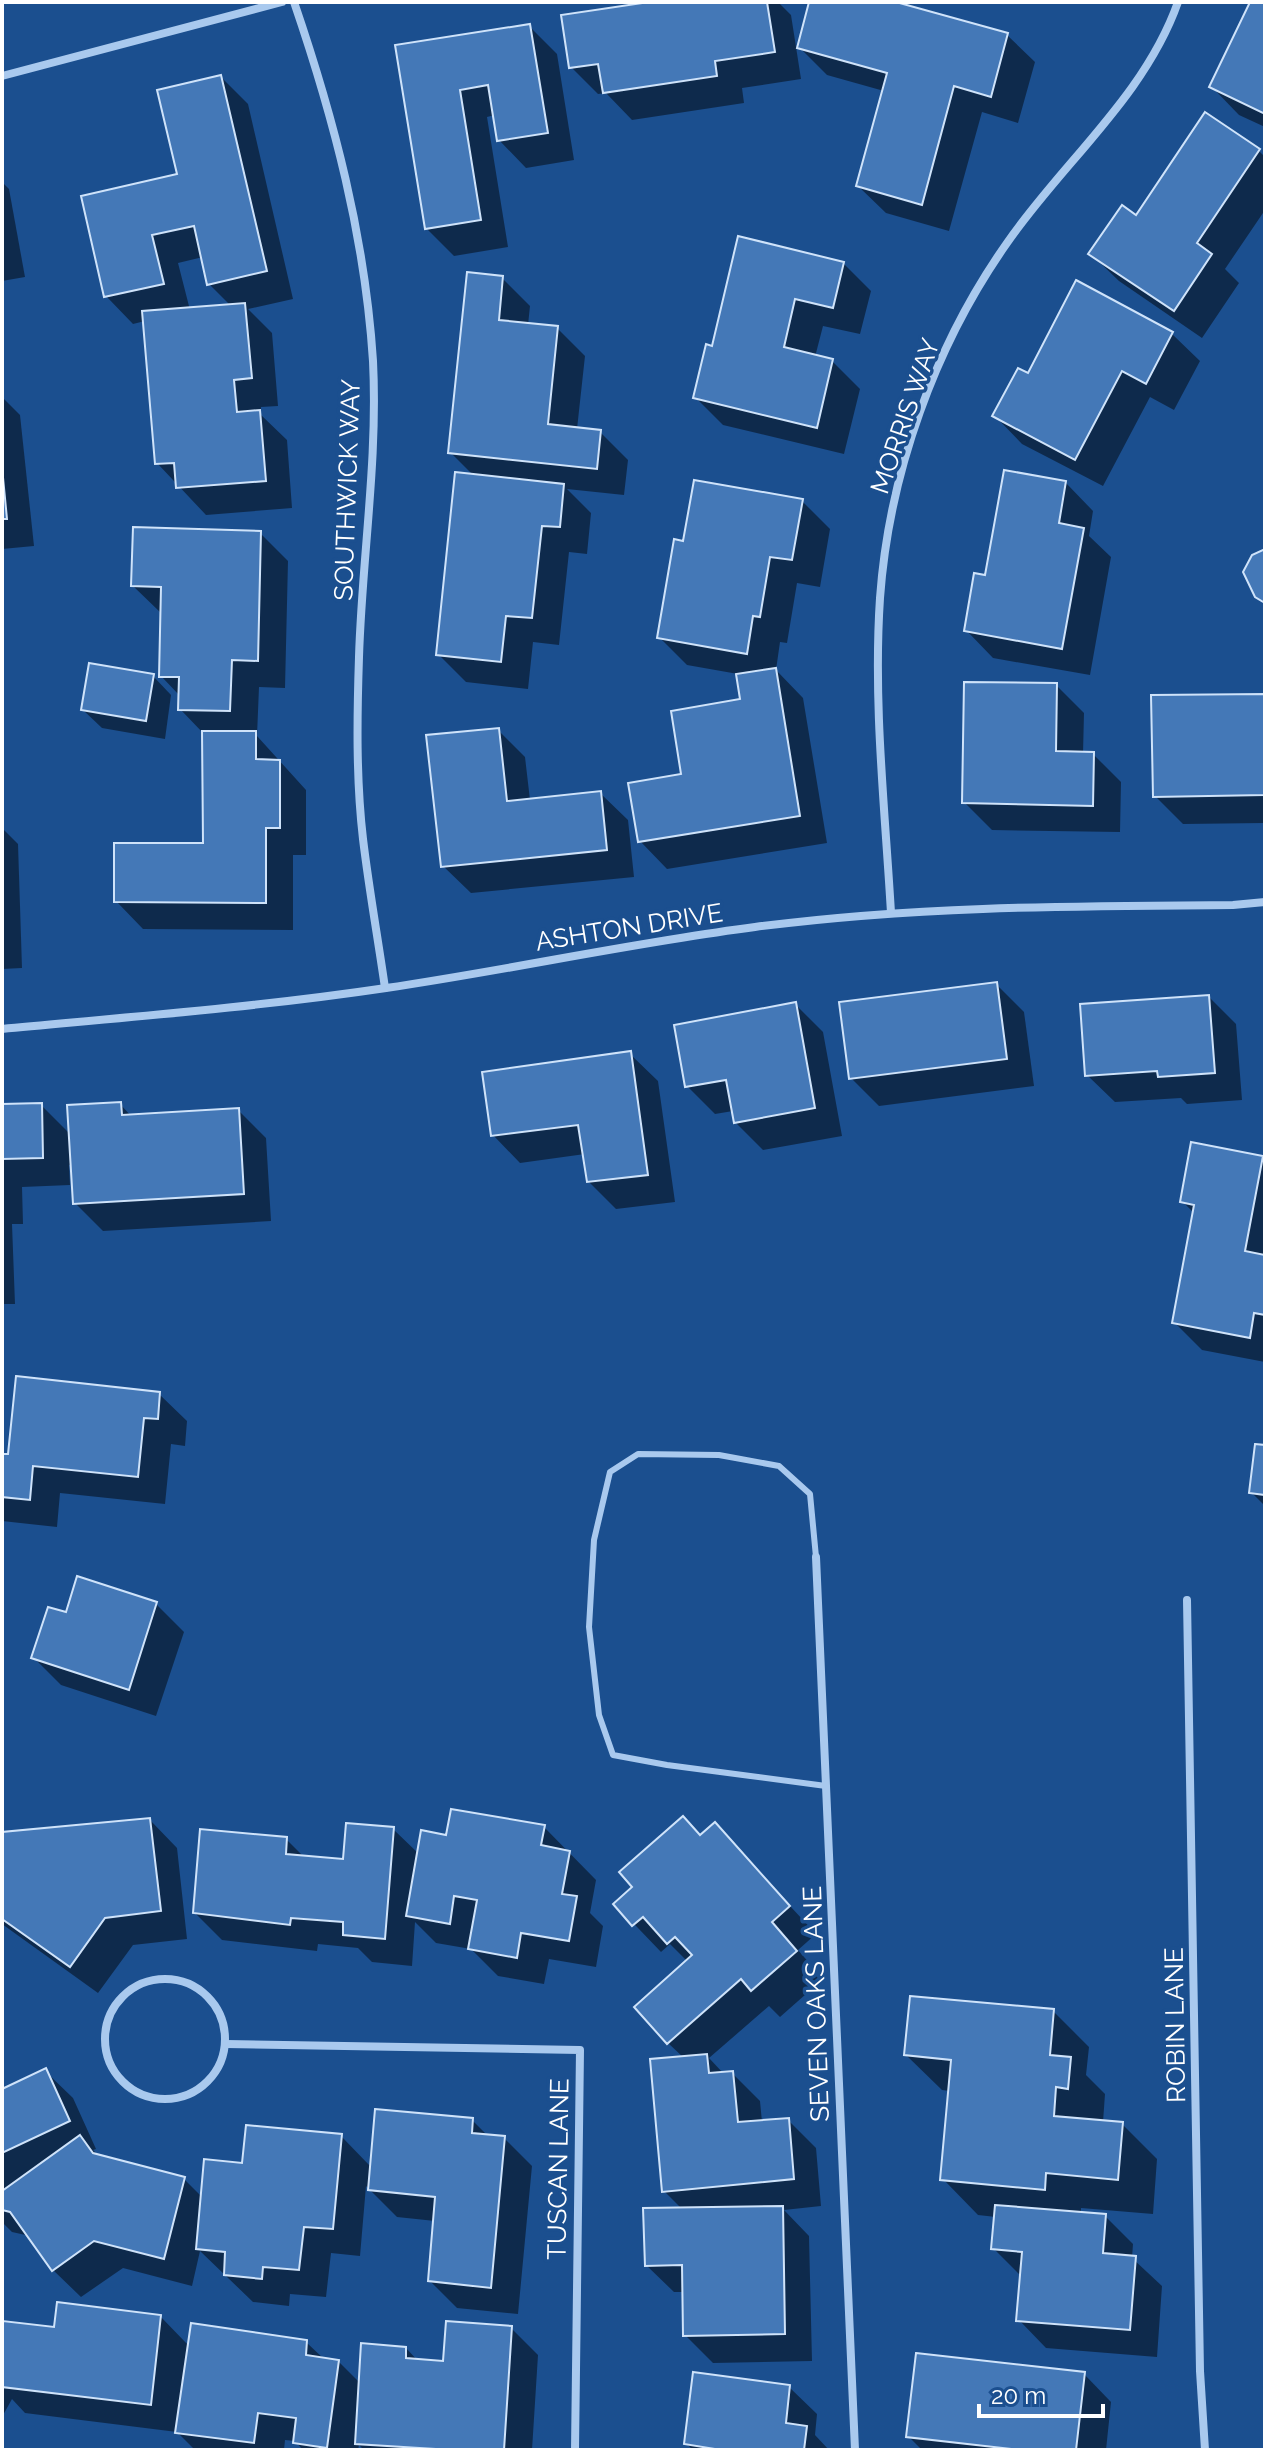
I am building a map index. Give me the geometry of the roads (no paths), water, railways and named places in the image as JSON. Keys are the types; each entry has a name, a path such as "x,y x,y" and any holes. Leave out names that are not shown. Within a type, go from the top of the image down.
{"street":[{"path":"2,76 282,2"},
{"name":"SOUTHWICK WAY","path":"294,2 321,79 343,159 359,238 373,360 374,441 359,655 358,746 363,837 385,988"},
{"name":"MORRIS WAY","path":"891,913 878,673 880,612 890,522 909,448 934,377 966,308 1029,213 1128,94 1169,28 1178,2"},
{"name":"ASHTON DRIVE","path":"2,1029 257,1006 385,988 756,926 891,913 1011,907 1265,902"},
{"name":"SEVEN OAKS LANE","path":"816,1557 855,2450"},
{"name":"ROBIN LANE","path":"1187,1600 1200,2371 1205,2450"},
{"path":"171,1979 193,1986 211,2000 223,2021 226,2044 219,2067 205,2085 184,2097 161,2099 138,2093 119,2078 108,2057 105,2034 112,2011 126,1993 147,1982 171,1979"},
{"name":"TUSCAN LANE","path":"226,2044 580,2050 575,2450"}],"lane":[{"path":"816,1557 810,1494 779,1466 719,1455 638,1454 610,1472 594,1540 589,1627 599,1715 613,1755 826,1786"}]}
